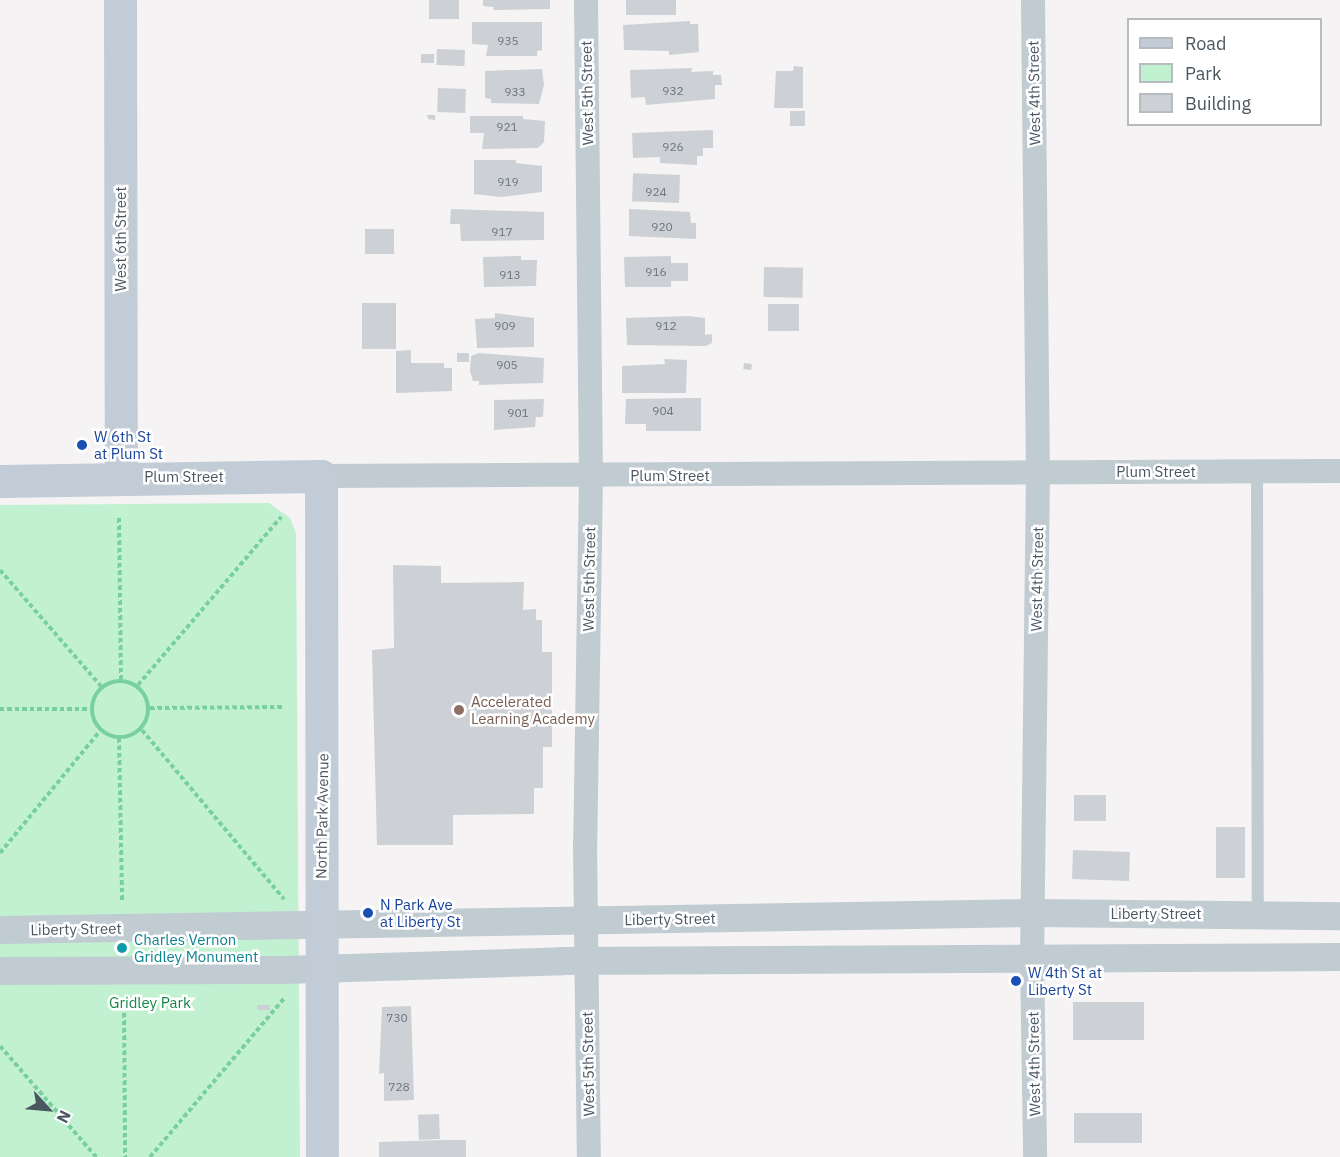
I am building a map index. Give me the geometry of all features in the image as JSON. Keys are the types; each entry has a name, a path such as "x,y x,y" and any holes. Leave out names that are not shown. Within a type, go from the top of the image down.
{"main road":[{"name":"West 6th Street","path":"120,0 121,477"},
{"name":"Plum Street","path":"0,481 121,477 321,476"},
{"name":"North Park Avenue","path":"321,476 322,1157"}],"street":[{"name":"West 5th Street","path":"586,0 591,476 586,920 589,1157"},
{"name":"West 4th Street","path":"1034,0 1038,473 1032,956 1035,1157"},
{"name":"Plum Street","path":"321,476 1340,471"},
{"name":"Liberty Street","path":"0,930 1034,913 1340,916"},
{"path":"0,971 1032,956 1340,957"}],"lane":[{"path":"1257,472 1258,915"}],"path":[{"path":"138,685 281,517"},
{"path":"119,518 121,680"},
{"path":"0,570 101,686"},
{"path":"101,686 121,680 138,685 150,708 142,730"},
{"path":"101,686 92,709 100,731 119,738 142,730"},
{"path":"150,708 284,707"},
{"path":"0,709 92,709"},
{"path":"142,730 285,900"},
{"path":"0,852 100,731"},
{"path":"119,738 122,900"},
{"path":"150,1157 285,997"},
{"path":"124,998 125,1157"},
{"path":"0,1046 96,1157"}],"green space":[{"name":"Gridley Park","path":"269,503 290,518 296,533 300,1157 0,1157 0,505"}],"building":[{"path":"429,0 459,0 459,19 429,19"},
{"path":"483,0 550,0 550,9 493,10 494,7 483,6"},
{"path":"626,0 676,0 676,15 626,15"},
{"path":"690,21 690,24 698,24 699,52 669,55 669,51 624,50 623,25"},
{"path":"472,22 542,22 542,50 537,51 537,56 486,56 488,45 472,44"},
{"path":"437,49 465,50 464,66 436,65"},
{"path":"421,54 434,54 434,63 421,63"},
{"path":"794,66 803,67 803,108 774,108 776,71 793,71"},
{"path":"692,68 691,72 713,71 713,75 721,75 722,85 715,85 715,99 646,105 645,97 631,98 630,70"},
{"path":"542,69 544,85 539,104 491,103 491,99 485,98 485,71"},
{"path":"438,88 466,89 465,113 437,112"},
{"path":"790,111 805,111 805,126 790,126"},
{"path":"427,115 435,115 435,120 428,119"},
{"path":"470,116 523,116 523,119 545,121 544,142 538,148 482,149 484,133 470,133"},
{"path":"713,130 713,148 703,148 703,156 697,156 697,165 660,163 660,157 633,158 632,133"},
{"path":"474,160 516,160 516,163 542,166 542,192 501,197 474,194"},
{"path":"633,173 680,175 679,203 632,201"},
{"path":"451,209 544,212 544,240 461,241 460,224 450,224"},
{"path":"629,209 690,212 691,223 696,223 696,239 629,236"},
{"path":"365,229 394,229 394,254 365,254"},
{"path":"521,256 521,260 537,260 536,286 484,287 483,257"},
{"path":"671,256 671,263 688,263 688,281 671,281 671,287 625,287 624,257"},
{"path":"764,267 803,268 802,298 763,297"},
{"path":"362,303 396,303 396,349 362,349"},
{"path":"768,304 799,304 799,331 768,331"},
{"path":"495,313 534,318 534,347 477,348 475,319 495,318"},
{"path":"688,316 705,318 705,335 712,334 712,343 706,346 627,345 626,318"},
{"path":"411,350 411,363 444,363 444,368 452,368 452,391 396,393 396,351"},
{"path":"457,353 469,353 469,362 457,362"},
{"path":"479,353 544,358 543,383 479,385 479,381 473,381 470,371 471,356"},
{"path":"664,359 687,360 686,393 622,393 622,366 665,364"},
{"path":"744,363 752,364 751,370 743,369"},
{"path":"701,398 701,431 646,431 646,424 625,424 626,399"},
{"path":"544,399 543,417 536,417 535,427 494,430 494,400"},
{"path":"393,565 441,566 441,583 524,582 523,610 536,609 536,620 542,620 542,652 552,652 552,747 543,747 543,788 534,788 534,814 453,815 453,845 377,845 372,650 394,648"},
{"path":"1074,795 1106,795 1106,821 1074,821"},
{"path":"1216,827 1245,827 1245,878 1216,878"},
{"path":"1073,850 1130,852 1129,881 1072,879"},
{"path":"1073,1002 1144,1002 1144,1040 1073,1040"},
{"path":"257,1005 270,1005 270,1010 257,1010"},
{"path":"411,1006 414,1100 384,1101 384,1073 379,1074 382,1007"},
{"path":"1074,1113 1142,1113 1142,1143 1074,1143"},
{"path":"439,1114 440,1139 419,1140 418,1115"},
{"path":"466,1140 466,1157 379,1157 379,1142"}],"place":[{"name":"W 6th St at Plum St","path":"82,445"},
{"name":"Accelerated Learning Academy","path":"459,710"},
{"name":"N Park Ave at Liberty St","path":"368,913"},
{"name":"Charles Vernon Gridley Monument","path":"122,948"},
{"name":"W 4th St at Liberty St","path":"1016,981"}]}
